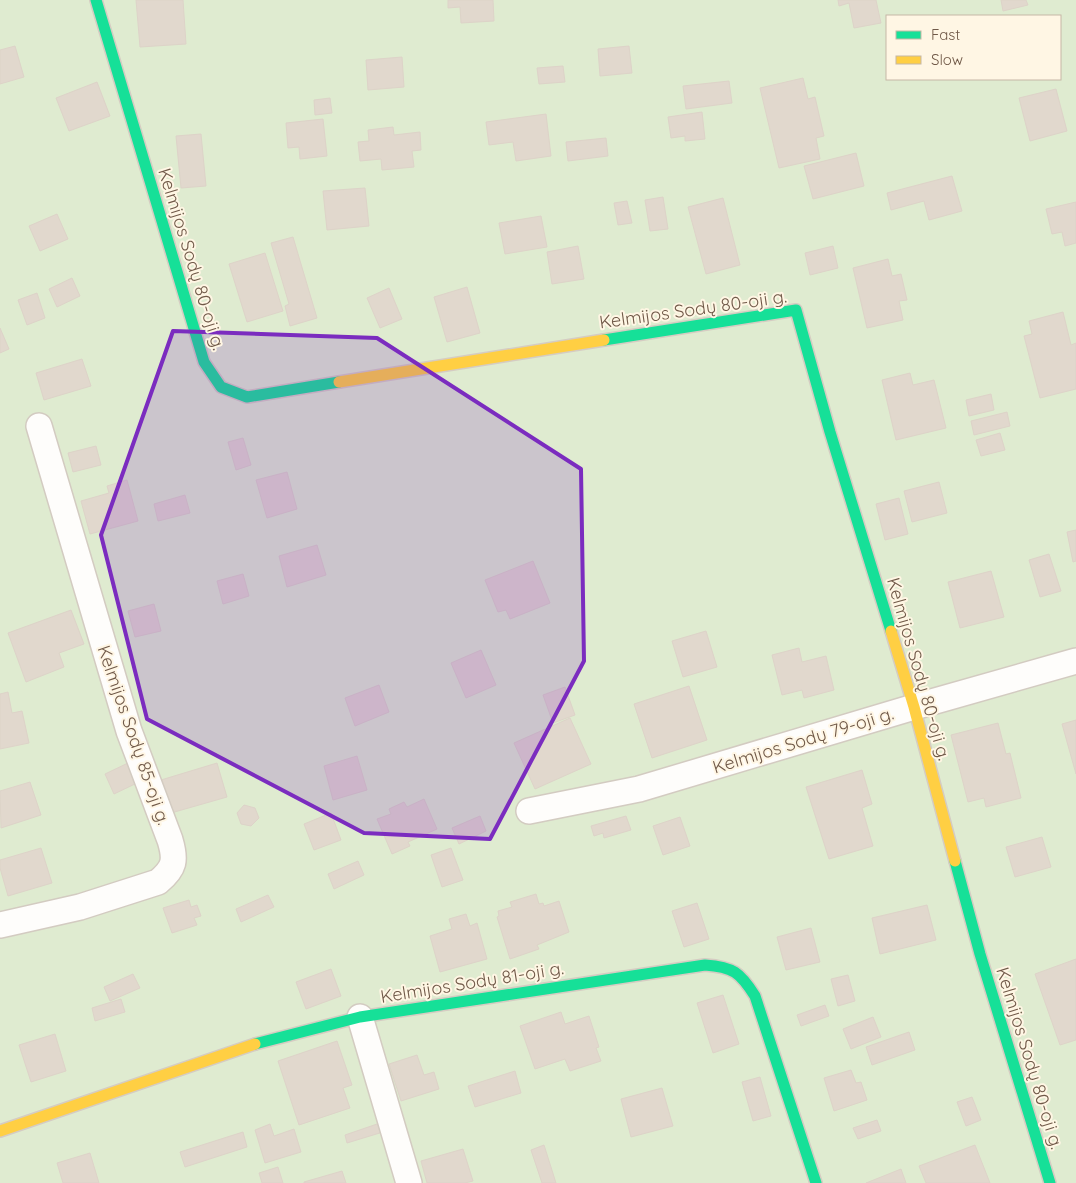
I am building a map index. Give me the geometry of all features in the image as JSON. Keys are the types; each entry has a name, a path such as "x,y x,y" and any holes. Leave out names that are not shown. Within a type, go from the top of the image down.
{"street":[{"name":"Kelmijos Sodų 80-oji g.","path":"96,0 204,362 221,388 247,397 796,310 830,432 914,707 980,954 1050,1183"},
{"name":"Kelmijos Sodų 85-oji g.","path":"0,925 80,907 158,882 172,866 174,856 170,840 130,731 39,426"},
{"name":"Kelmijos Sodų 79-oji g.","path":"529,811 638,789 1076,661"},
{"name":"Kelmijos Sodų 81-oji g.","path":"0,1131 261,1042 360,1017 705,965 728,966 744,977 755,996 816,1183"},
{"path":"360,1017 409,1183"}],"highlighted area":[{"path":"173,331 377,338 581,469 584,661 490,839 364,833 147,719 101,535"}],"green space":[{"path":"0,0 1076,0 1076,1183 0,1183"}],"building":[{"path":"136,0 183,0 186,44 140,47"},
{"path":"448,0 493,0 494,21 461,23 460,7 448,8"},
{"path":"838,0 876,0 881,23 854,28 849,3 839,6"},
{"path":"1001,0 1026,0 1028,5 1003,11"},
{"path":"15,46 24,77 0,84 0,50"},
{"path":"629,46 632,73 600,76 598,49"},
{"path":"402,57 404,87 368,90 366,60"},
{"path":"563,66 565,82 539,84 537,68"},
{"path":"803,78 808,99 815,97 824,136 816,138 820,159 779,168 760,88"},
{"path":"729,81 732,103 686,109 683,86"},
{"path":"97,82 110,116 69,131 56,98"},
{"path":"1056,89 1067,131 1030,141 1019,98"},
{"path":"330,98 332,113 315,115 314,100"},
{"path":"702,112 705,139 685,141 685,136 671,138 668,117"},
{"path":"546,114 551,156 516,161 513,142 489,145 486,122"},
{"path":"323,119 327,156 300,159 299,147 288,148 286,123"},
{"path":"393,127 394,135 420,132 421,150 412,151 414,167 382,170 381,159 360,161 358,142 369,141 368,130"},
{"path":"201,134 206,186 181,188 176,136"},
{"path":"606,138 608,156 568,161 566,142"},
{"path":"856,153 864,186 813,199 804,166"},
{"path":"952,176 962,211 929,220 924,201 891,210 887,193"},
{"path":"365,188 369,226 327,230 323,191"},
{"path":"663,197 668,229 650,231 645,200"},
{"path":"723,198 740,265 706,274 688,207"},
{"path":"627,201 632,223 618,225 614,203"},
{"path":"1076,202 1076,243 1065,246 1062,232 1052,234 1046,209"},
{"path":"57,214 68,239 40,251 29,226"},
{"path":"541,216 547,247 505,254 499,223"},
{"path":"293,237 317,318 290,326 285,306 289,304 271,243"},
{"path":"578,246 584,279 552,284 547,252"},
{"path":"833,246 838,268 810,275 805,253"},
{"path":"265,253 283,311 247,322 229,264"},
{"path":"888,259 892,276 901,274 907,300 899,301 903,320 867,328 853,268"},
{"path":"72,278 80,296 57,307 49,289"},
{"path":"467,287 480,333 447,342 434,297"},
{"path":"389,288 402,319 380,328 367,298"},
{"path":"37,293 45,318 27,325 18,300"},
{"path":"1063,312 1071,345 1076,343 1076,389 1040,398 1024,336 1032,334 1029,321"},
{"path":"0,328 9,349 0,353"},
{"path":"82,359 91,386 44,400 36,373"},
{"path":"910,373 913,385 934,380 946,428 896,440 882,380"},
{"path":"991,394 994,410 969,416 966,400"},
{"path":"1007,412 1010,426 974,435 971,421"},
{"path":"1000,433 1005,450 981,456 976,440"},
{"path":"243,438 251,465 236,470 228,442"},
{"path":"96,446 101,465 73,472 68,453"},
{"path":"287,472 297,509 267,518 256,480"},
{"path":"127,480 138,521 90,534 81,501 109,493 107,486"},
{"path":"939,482 947,513 912,522 904,491"},
{"path":"185,495 190,513 158,521 154,504"},
{"path":"899,498 908,534 885,540 876,504"},
{"path":"1076,530 1076,561 1073,562 1067,532"},
{"path":"317,545 326,575 287,587 279,556"},
{"path":"1049,554 1061,591 1040,597 1029,560"},
{"path":"533,561 550,603 510,619 506,610 498,612 485,580"},
{"path":"991,571 1004,617 960,628 948,582"},
{"path":"243,574 249,596 223,604 217,581"},
{"path":"154,604 161,631 135,637 128,611"},
{"path":"71,610 84,644 59,653 64,667 26,682 8,633"},
{"path":"706,631 717,667 683,677 672,641"},
{"path":"799,648 802,662 826,656 834,690 804,698 802,690 782,695 772,655"},
{"path":"481,650 496,685 466,698 451,663"},
{"path":"379,685 389,712 355,726 345,698"},
{"path":"689,686 707,740 652,758 634,704"},
{"path":"565,687 575,715 553,723 543,695"},
{"path":"8,692 12,713 22,711 29,743 0,749 0,694"},
{"path":"570,718 591,764 535,789 514,743"},
{"path":"1076,720 1076,774 1062,724"},
{"path":"998,723 1006,754 1010,753 1021,798 986,807 984,798 968,802 951,735"},
{"path":"357,756 367,790 333,800 324,766"},
{"path":"128,763 137,783 114,794 105,774"},
{"path":"217,763 227,797 171,813 161,780"},
{"path":"862,770 872,804 862,808 873,846 829,859 806,787"},
{"path":"30,782 41,815 1,828 0,791"},
{"path":"424,799 437,829 408,842 410,846 392,854 377,819 391,814 389,809 404,802 407,807"},
{"path":"244,805 255,808 259,818 251,826 241,824 237,813"},
{"path":"331,813 341,840 314,850 304,824"},
{"path":"480,816 486,831 459,844 452,828"},
{"path":"626,816 631,830 604,838 603,833 594,836 591,826"},
{"path":"680,817 690,846 663,855 653,826"},
{"path":"1042,837 1051,867 1015,877 1006,847"},
{"path":"41,848 52,883 8,896 0,868 0,860"},
{"path":"451,848 463,880 442,887 431,855"},
{"path":"358,861 364,875 334,889 328,874"},
{"path":"536,894 539,904 543,903 544,906 559,901 569,932 537,945 539,949 510,959 497,917 499,916 498,911 512,907 510,902"},
{"path":"268,895 274,907 241,922 236,909"},
{"path":"189,900 191,907 197,905 201,916 194,918 197,925 172,933 163,908"},
{"path":"697,903 709,939 684,947 672,911"},
{"path":"927,905 936,940 880,954 872,918"},
{"path":"466,914 470,926 477,923 487,959 440,972 430,936 452,929 449,919"},
{"path":"811,928 820,962 786,970 777,937"},
{"path":"1076,959 1076,1040 1060,1045 1035,974"},
{"path":"331,969 341,996 306,1009 296,982"},
{"path":"133,974 140,988 110,1001 104,987"},
{"path":"848,975 855,1001 838,1006 831,979"},
{"path":"723,995 739,1044 713,1053 697,1003"},
{"path":"121,999 125,1012 95,1021 92,1008"},
{"path":"825,1005 829,1016 801,1026 797,1015"},
{"path":"561,1012 565,1024 589,1016 599,1047 596,1048 601,1061 570,1071 565,1059 535,1069 520,1026"},
{"path":"873,1017 881,1037 851,1049 843,1029"},
{"path":"909,1032 915,1050 872,1065 866,1047"},
{"path":"55,1034 66,1071 31,1082 19,1045"},
{"path":"337,1041 352,1085 343,1088 350,1108 299,1125 278,1061"},
{"path":"417,1055 424,1075 434,1072 439,1089 401,1101 389,1064"},
{"path":"851,1070 856,1083 861,1082 867,1100 834,1111 824,1078"},
{"path":"515,1071 521,1093 475,1107 468,1086"},
{"path":"760,1077 771,1116 753,1121 742,1082"},
{"path":"662,1088 673,1126 631,1137 621,1099"},
{"path":"972,1097 981,1120 966,1126 957,1102"},
{"path":"877,1120 881,1131 858,1139 853,1128"},
{"path":"380,1123 383,1132 347,1143 345,1135"},
{"path":"270,1124 274,1136 294,1129 301,1152 265,1163 255,1130"},
{"path":"243,1132 247,1147 185,1167 180,1152"},
{"path":"544,1145 556,1183 542,1183 531,1150"},
{"path":"975,1145 990,1183 926,1183 919,1166"},
{"path":"463,1149 473,1181 465,1183 427,1183 421,1161"},
{"path":"90,1153 99,1183 63,1183 57,1163"},
{"path":"278,1167 283,1183 262,1183 259,1173"},
{"path":"901,1169 906,1183 866,1183"},
{"path":"342,1171 346,1183 304,1183 304,1182"}],"traffic: fast":[{"path":"96,0 204,362 221,387 247,397 339,382"},
{"path":"604,340 796,310 830,432 891,631"},
{"path":"955,861 980,954 1050,1183"},
{"path":"255,1044 360,1017 705,965 723,967 740,976 755,996 816,1183"}],"traffic: slow":[{"path":"339,382 604,340"},
{"path":"891,631 914,707 955,861"},
{"path":"0,1131 255,1044"}]}
